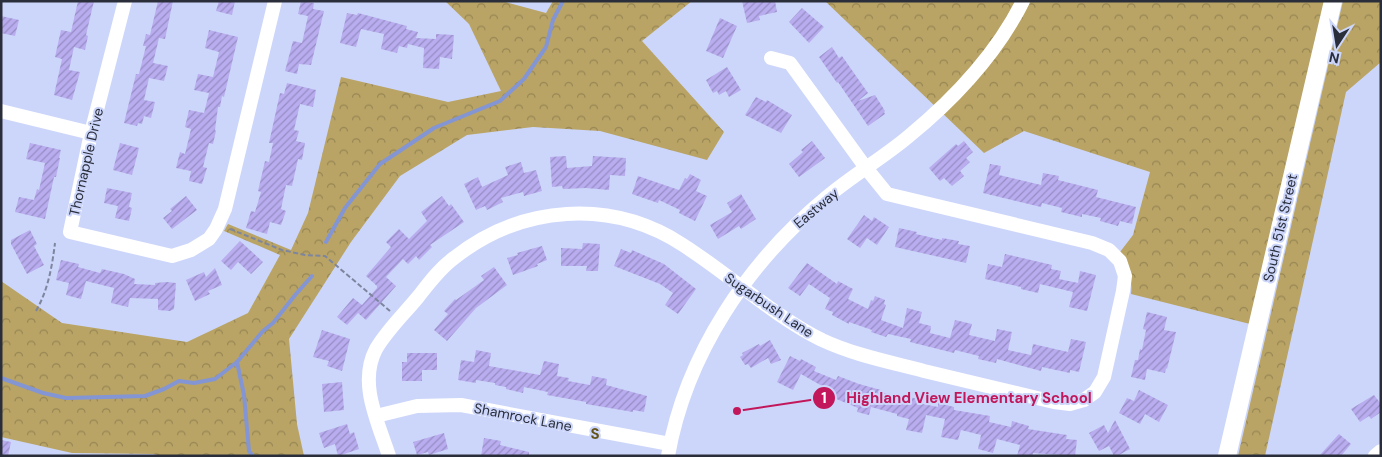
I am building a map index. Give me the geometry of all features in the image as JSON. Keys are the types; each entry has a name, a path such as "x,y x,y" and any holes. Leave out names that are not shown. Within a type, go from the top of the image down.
{"street":[{"name":"Thornapple Drive","path":"125,1 91,133 70,232 172,256 191,250 209,240 225,209 274,1"},
{"name":"Eastway","path":"669,450 681,406 695,370 717,324 741,287 786,234 827,196 908,137 942,108 996,45 1023,1"},
{"name":"South 51st Street","path":"1227,456 1333,1"},
{"name":"Sugarbush Lane","path":"389,456 369,391 371,365 376,349 434,277 453,258 474,244 520,222 566,213 600,214 632,222 659,232 682,244 792,322 823,340 857,353 1054,402 1070,404 1084,400 1095,392 1104,377 1123,291 1124,276 1120,261 1109,250 1092,243 897,198 887,194 790,63 772,58"},
{"path":"1,111 91,133"},
{"name":"Shamrock Lane","path":"376,416 417,406 461,406 669,450"},
{"path":"1375,456 1381,451"}],"path":[{"path":"218,224 282,250 305,256 325,256 400,319"},
{"path":"36,311 46,290 55,243"}],"green space":[{"path":"445,1 502,1 546,13 553,1 692,1 642,41 724,132 707,160 600,131 533,127 467,135 400,176 351,242 289,339 297,424 304,456 162,456 153,454 72,453 1,437 1,281 62,323 187,342 248,313 280,255 224,231 228,224 291,250 308,213 341,77 448,102 501,91 469,24"},
{"path":"825,1 1325,1 1250,324 1131,294 1130,278 1120,252 1133,235 1150,172 1024,131 984,153"},
{"path":"1343,1 1381,1 1381,62 1346,92 1265,456 1238,456"}],"building":[{"path":"78,1 94,1 86,35 88,36 85,50 74,47 69,70 80,72 72,100 54,95 62,59 55,57 61,30 71,32"},
{"path":"158,1 173,1 165,39 159,38 153,63 168,66 164,81 149,78 144,100 155,102 151,118 144,116 142,124 138,123 137,126 124,123 136,74 139,74 146,46 143,46 146,34 150,35"},
{"path":"219,1 235,1 232,15 216,11"},
{"path":"301,1 314,3 313,9 324,11 311,65 299,64 297,74 285,71 293,41 302,43 308,16 298,14"},
{"path":"742,1 775,1 777,12 759,16 760,20 747,23"},
{"path":"802,8 824,27 809,43 789,22"},
{"path":"347,13 357,15 358,13 407,26 406,29 418,32 416,38 436,39 436,34 454,35 452,59 440,57 439,69 423,68 424,48 408,44 407,48 399,46 397,53 381,49 384,34 361,29 356,47 340,43"},
{"path":"1,16 19,20 15,36 1,33"},
{"path":"720,18 737,26 723,58 706,51"},
{"path":"209,30 238,37 224,97 222,96 220,107 218,107 213,144 209,143 203,167 207,168 202,184 189,181 191,171 176,168 180,152 185,154 191,129 185,127 189,110 204,113 209,93 194,90 198,74 213,77 219,52 205,48"},
{"path":"832,47 839,58 842,56 868,93 858,101 875,95 885,111 885,114 868,126 819,57"},
{"path":"727,67 741,90 729,97 726,91 719,95 717,91 713,93 706,80"},
{"path":"287,83 316,90 313,107 300,104 294,130 299,131 296,141 305,143 302,160 298,159 292,186 286,185 281,209 286,211 281,225 270,222 267,234 246,228 251,211 255,212 261,192 258,191 265,161 269,162 273,143 269,143 280,93 284,94"},
{"path":"756,97 766,102 767,100 792,115 781,133 745,115"},
{"path":"812,141 825,158 799,177 789,164"},
{"path":"964,141 973,152 966,158 970,162 960,171 964,176 952,186 944,178 940,181 929,168 956,144 958,146"},
{"path":"30,143 61,150 45,219 15,212 19,197 34,200 37,189 39,190 45,163 26,159"},
{"path":"120,143 139,148 132,175 113,170"},
{"path":"566,156 567,168 592,166 593,156 626,158 625,176 610,175 609,190 563,189 562,186 552,187 550,157"},
{"path":"521,162 524,173 536,170 542,191 524,196 523,192 501,198 503,202 487,210 485,206 476,210 464,184 478,177 482,187 508,175 505,167"},
{"path":"990,164 1001,166 999,175 1041,185 1043,173 1059,176 1058,180 1098,190 1096,197 1136,207 1132,224 1120,221 1118,226 1100,221 1101,218 1082,214 1082,217 1061,212 1062,208 1042,203 1041,207 983,193"},
{"path":"690,174 701,180 696,191 707,196 695,221 679,213 680,210 659,200 658,203 632,194 638,176 679,190 685,178 687,179"},
{"path":"107,188 132,193 129,207 132,208 129,221 115,218 118,206 104,203"},
{"path":"741,194 756,219 741,229 739,226 718,239 710,225 732,212 727,203"},
{"path":"186,196 197,210 172,229 163,218 172,211 170,209"},
{"path":"442,196 449,206 451,204 464,222 430,245 432,247 419,260 416,256 408,264 403,259 386,277 396,286 366,320 358,313 347,325 337,317 353,298 362,305 377,288 366,276 391,247 386,242 399,229 409,239 427,221 421,212"},
{"path":"864,215 872,221 874,217 889,227 877,245 867,238 860,248 847,239"},
{"path":"899,228 942,240 942,238 959,241 958,244 970,246 966,263 895,247"},
{"path":"30,230 37,244 34,246 44,265 27,274 11,244 11,240"},
{"path":"240,241 263,262 251,274 238,262 231,270 221,261"},
{"path":"583,243 600,244 598,271 586,271 587,266 561,266 561,248 582,249"},
{"path":"542,246 547,260 537,264 538,266 513,275 507,258"},
{"path":"621,249 631,253 632,250 664,264 696,289 678,314 665,305 673,293 660,284 614,266"},
{"path":"1005,254 1052,265 1051,269 1061,271 1059,279 1078,283 1080,271 1096,275 1087,311 1069,307 1073,292 1040,284 1038,293 985,279 988,264 1002,267"},
{"path":"61,260 79,264 78,267 100,273 102,269 124,274 135,279 134,284 176,283 174,309 170,311 158,310 158,299 130,298 128,307 111,303 114,288 86,281 81,299 66,295 69,283 56,280"},
{"path":"807,263 837,284 838,281 853,289 848,299 868,309 871,300 873,301 875,296 885,300 884,304 886,305 881,320 903,328 907,308 922,312 919,323 931,326 930,333 950,338 955,320 972,324 969,335 995,341 997,329 1012,332 1008,350 1031,355 1033,344 1068,352 1071,339 1086,342 1079,372 1070,370 1070,373 1042,367 1041,371 997,359 996,363 978,359 979,356 955,350 954,353 910,342 911,339 888,334 886,337 849,322 849,324 832,315 833,312 825,309 830,298 809,284 800,296 788,288"},
{"path":"494,267 507,285 476,308 447,341 434,330 448,314 444,311 455,299 484,280 481,276"},
{"path":"215,268 222,285 208,291 210,294 195,301 186,280 204,272 206,277"},
{"path":"1147,312 1167,317 1164,330 1176,332 1165,373 1147,369 1145,380 1131,377 1135,360 1138,360 1140,349 1142,350 1146,330 1143,329"},
{"path":"322,330 350,339 342,371 327,366 329,361 313,357"},
{"path":"770,340 781,360 771,364 768,358 751,368 748,364 745,365 740,357 743,355 742,353"},
{"path":"476,350 491,353 489,366 540,375 544,361 559,364 557,376 569,378 568,381 590,385 592,376 607,379 606,385 647,396 644,412 633,410 633,412 586,404 586,402 547,395 548,392 524,387 523,393 506,389 506,387 495,385 495,383 476,380 476,383 458,380 461,360 474,362"},
{"path":"407,353 437,353 437,370 422,370 422,381 402,381 402,362 407,362"},
{"path":"790,356 800,361 801,359 816,367 814,371 836,380 838,376 881,390 880,392 919,399 918,403 938,407 938,403 954,407 954,410 990,416 989,422 1011,427 1012,421 1029,426 1028,429 1067,435 1066,439 1077,440 1075,456 1033,453 1033,456 1017,456 1020,445 997,439 993,453 978,449 981,435 961,430 958,440 941,437 945,419 926,415 922,433 906,430 909,419 871,407 869,415 857,412 858,408 834,398 830,409 815,403 822,386 801,374 793,390 777,382"},
{"path":"342,382 344,410 324,412 322,384"},
{"path":"1139,390 1168,405 1159,422 1145,414 1140,424 1119,413 1127,398 1134,401"},
{"path":"1374,395 1381,404 1381,412 1371,419 1369,416 1360,422 1351,409"},
{"path":"1115,420 1130,449 1117,456 1114,456 1109,446 1099,451 1089,433 1104,425 1108,433"},
{"path":"347,424 350,434 354,432 359,449 338,456 335,444 324,448 319,433"},
{"path":"444,433 448,449 429,455 428,452 417,455 413,442"},
{"path":"1339,434 1351,444 1341,456 1319,456"},
{"path":"484,438 501,441 500,445 529,452 529,456 481,456"},
{"path":"1,440 11,442 8,456 1,456"}],"waterway":[{"path":"326,242 345,208 380,164 434,128 500,101 524,79 546,47 553,20 563,1"},
{"path":"1,378 43,393 66,398 145,396 179,381 194,383 215,379 237,362 312,276"},
{"path":"237,362 244,395 249,451 253,456"}],"place":[{"name":"Highland View Elementary School","path":"737,411"}],"district":[{"name":"S","path":"595,434"}]}
